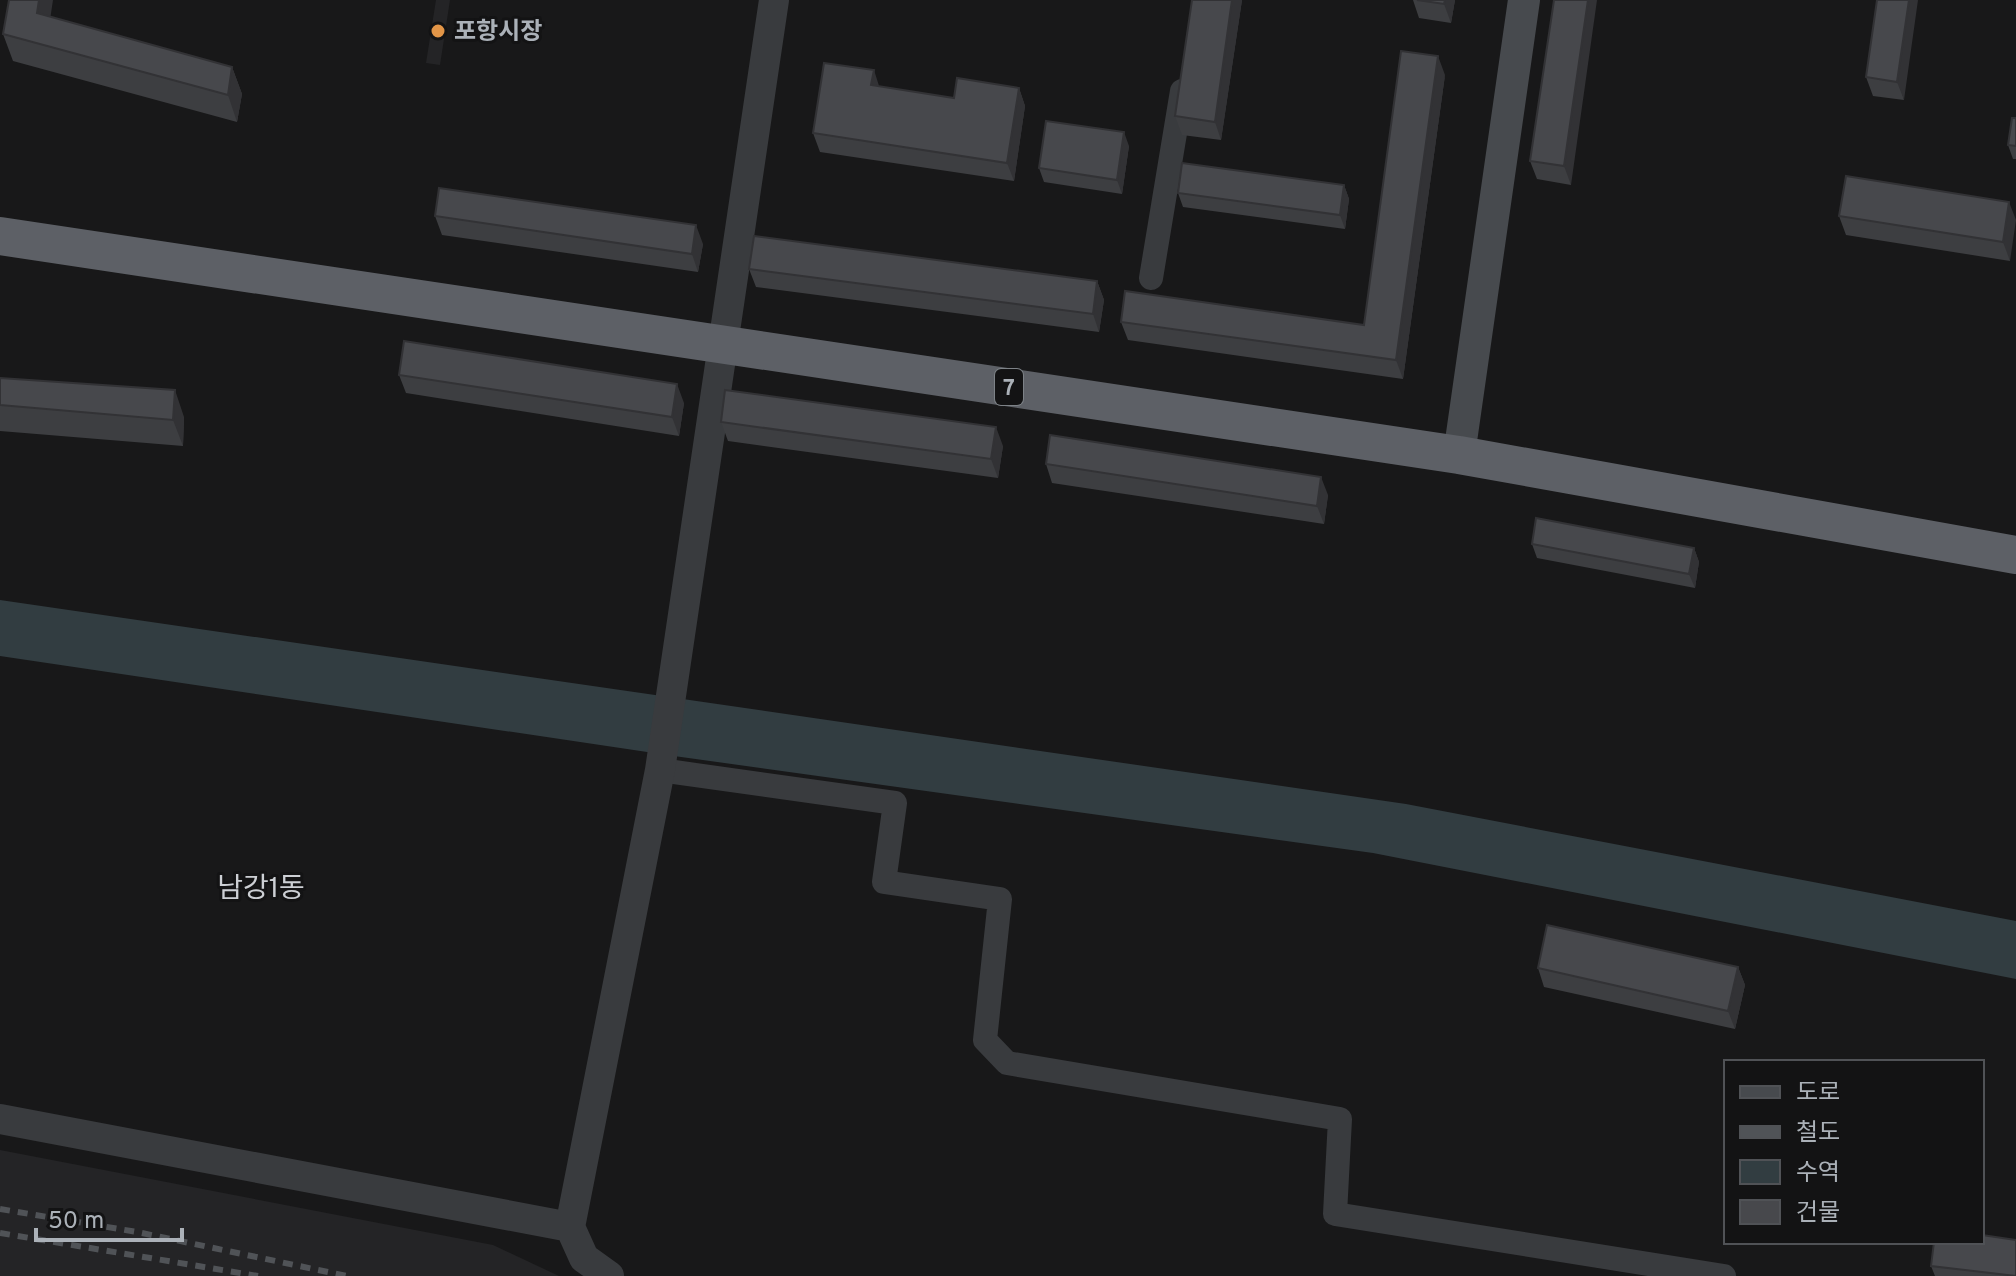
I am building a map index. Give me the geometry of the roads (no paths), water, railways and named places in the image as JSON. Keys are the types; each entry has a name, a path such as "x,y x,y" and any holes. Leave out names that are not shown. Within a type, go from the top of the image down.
{"highway":[{"name":"7","path":"0,236 1459,455 2016,555"}],"main road":[{"path":"1459,455 1524,0"}],"street":[{"path":"609,1276 584,1258 570,1227 660,770 774,0"},
{"path":"1151,278 1187,62"},
{"path":"660,770 895,803 884,882 1000,899 985,1040 1007,1063 1340,1119 1335,1214 1724,1276"},
{"path":"0,1119 570,1227"}],"water":[{"path":"0,600 1406,804 2016,921 2016,979 1373,853 674,756 0,656"}],"railway":[{"path":"0,1209 137,1232 347,1276"},
{"path":"0,1233 258,1276"}],"place":[{"name":"포항시장","path":"438,31"}],"district":[{"name":"남강1동","path":"261,887"}]}
